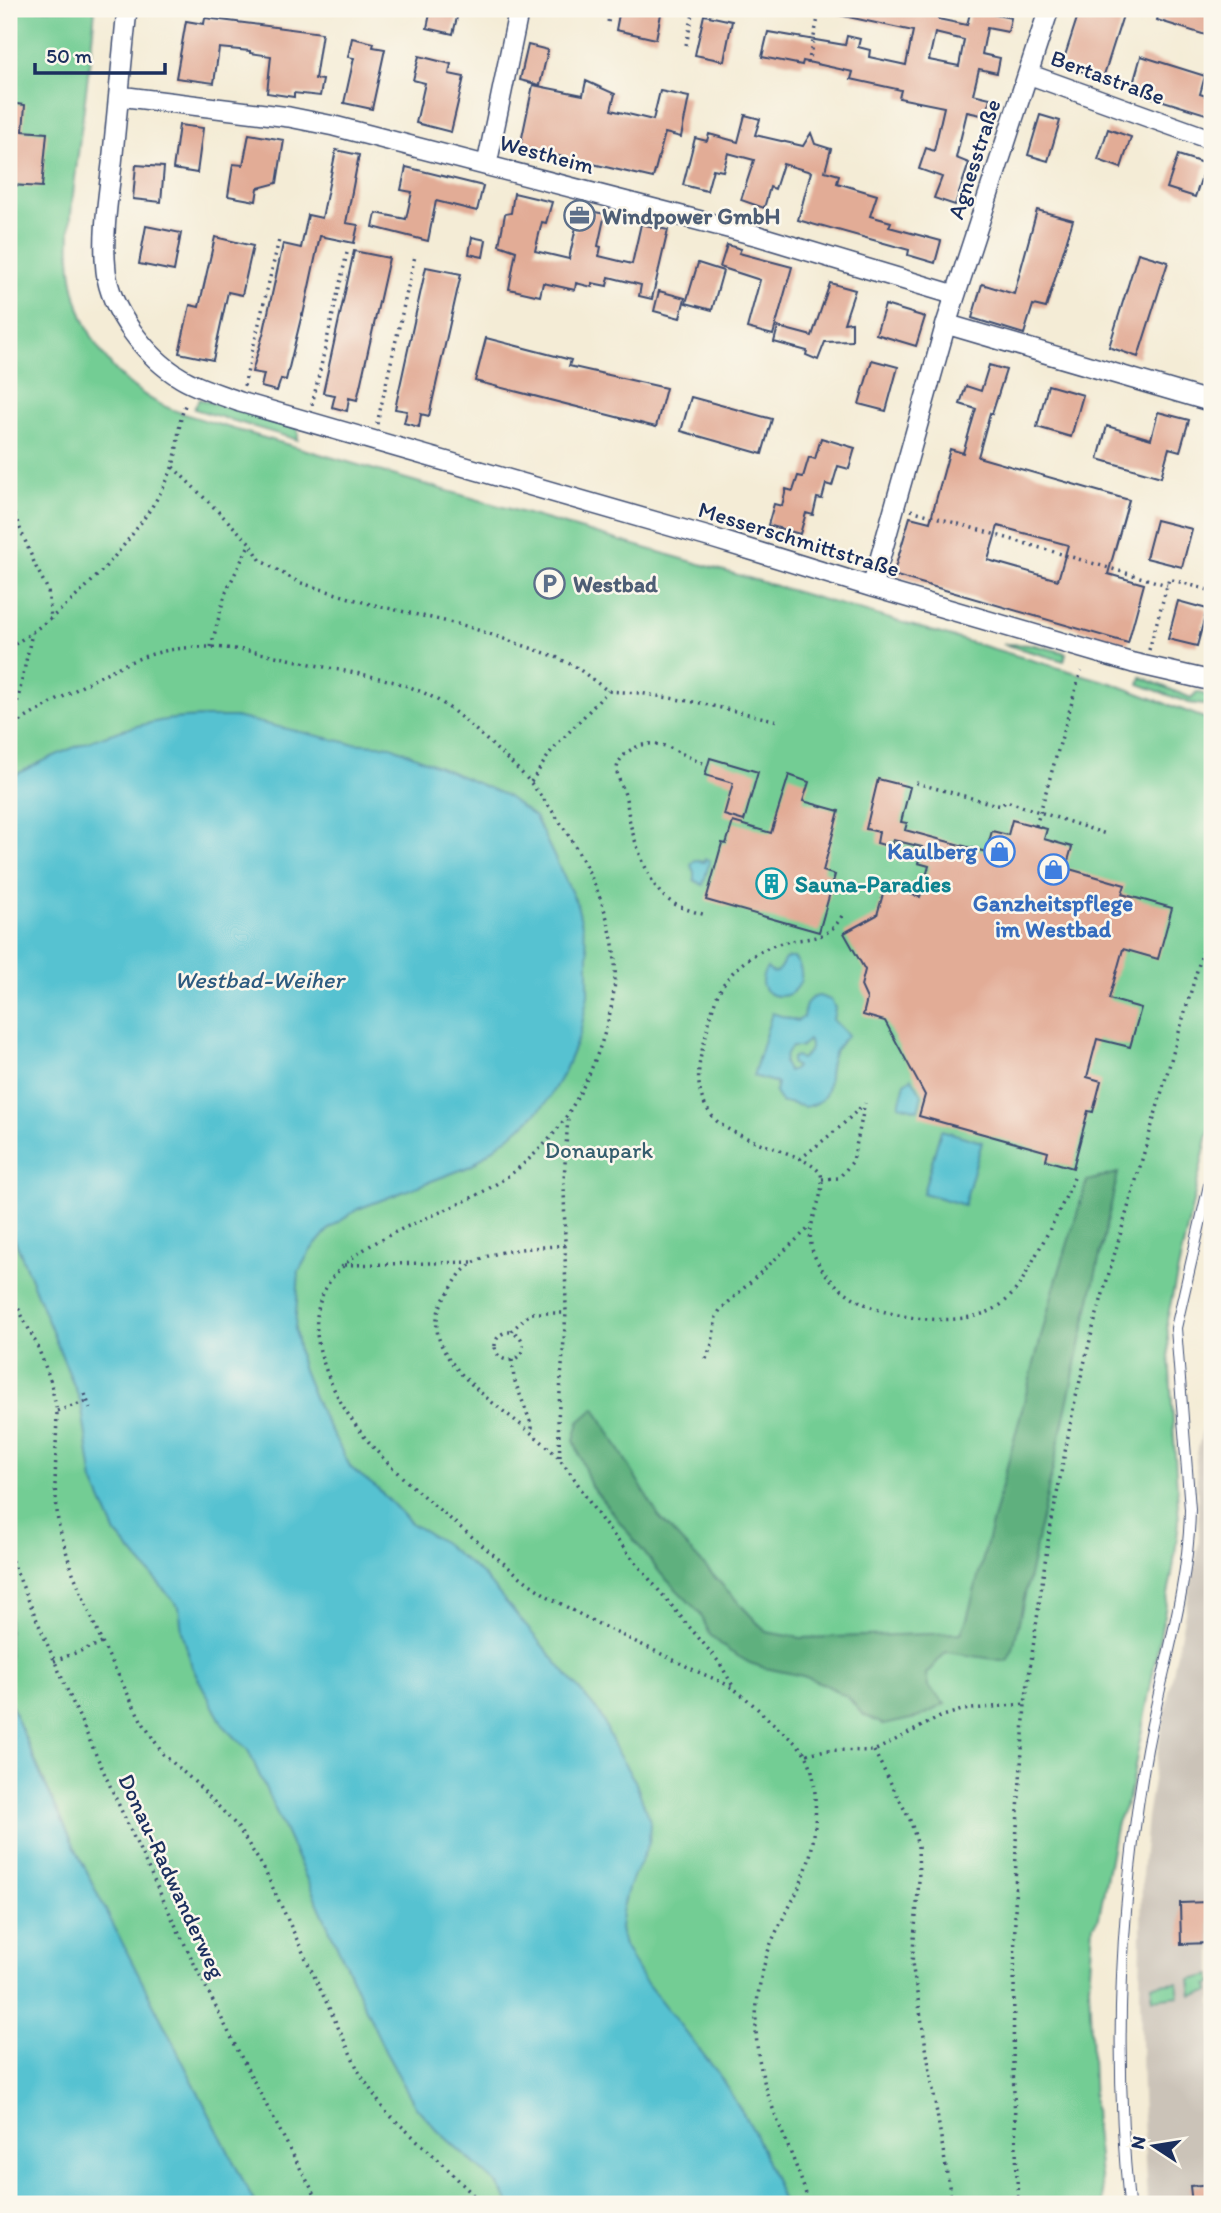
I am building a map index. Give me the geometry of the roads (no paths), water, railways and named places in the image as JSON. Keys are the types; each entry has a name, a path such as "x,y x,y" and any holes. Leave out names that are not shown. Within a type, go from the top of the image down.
{"street":[{"name":"Messerschmittstraße","path":"127,9 105,231 106,273 118,309 138,340 178,376 194,385 240,402 309,420 872,587 1144,665 1212,681"},
{"path":"487,164 519,9"},
{"name":"Agnesstraße","path":"872,587 946,324 1049,9"},
{"name":"Bertastraße","path":"1028,74 1212,140"},
{"name":"Westheim","path":"119,96 289,117 334,126 755,235 955,295"},
{"path":"946,324 1212,402"}],"lane":[{"path":"1129,2204 1119,2080 1120,1975 1124,1918 1147,1750 1189,1537 1190,1509 1176,1328 1212,1172"}],"water":[{"name":"Westbad-Weiher","path":"235,717 349,743 391,746 505,795 535,817 577,904 588,951 588,995 580,1034 565,1070 546,1103 527,1122 471,1166 358,1209 329,1229 310,1251 299,1271 295,1329 301,1365 318,1407 351,1468 378,1489 412,1524 441,1541 484,1576 600,1714 618,1754 635,1781 650,1821 649,1843 628,1888 622,1912 620,1929 624,1946 641,1976 718,2073 754,2131 784,2204 510,2204 498,2185 437,2130 416,2107 385,2051 248,1750 223,1725 192,1667 182,1631 179,1607 116,1534 93,1481 81,1403 9,1225 9,778 62,752 136,726 180,718"},
{"path":"705,859 710,860 703,885 694,880 691,865 695,860 704,862"},
{"path":"788,958 794,958 801,970 797,988 782,996 767,992 762,978 767,968 773,973 776,972"},
{"path":"819,996 831,1000 835,1008 833,1020 848,1035 833,1055 828,1088 821,1100 805,1107 782,1103 775,1093 777,1083 753,1076 772,1013 797,1021 804,1017 807,1003","holes":["808,1040 809,1051 801,1059 796,1056 792,1058 791,1063 796,1067 788,1071 784,1063 786,1054 792,1047 800,1047"]},
{"path":"912,1078 922,1095 918,1110 899,1105 905,1083"},
{"path":"941,1130 982,1142 964,1205 923,1193"},
{"path":"9,1700 41,1776 96,1891 255,2204 9,2204"}],"place":[{"name":"Windpower GmbH","path":"579,216"},
{"name":"Westbad","path":"550,584"},
{"name":"Kaulberg","path":"1000,851"},
{"name":"Ganzheitspflege im Westbad","path":"1053,869"},
{"name":"Sauna-Paradies","path":"772,884"}],"park label":[{"name":"Donaupark","path":"599,1150"}]}
